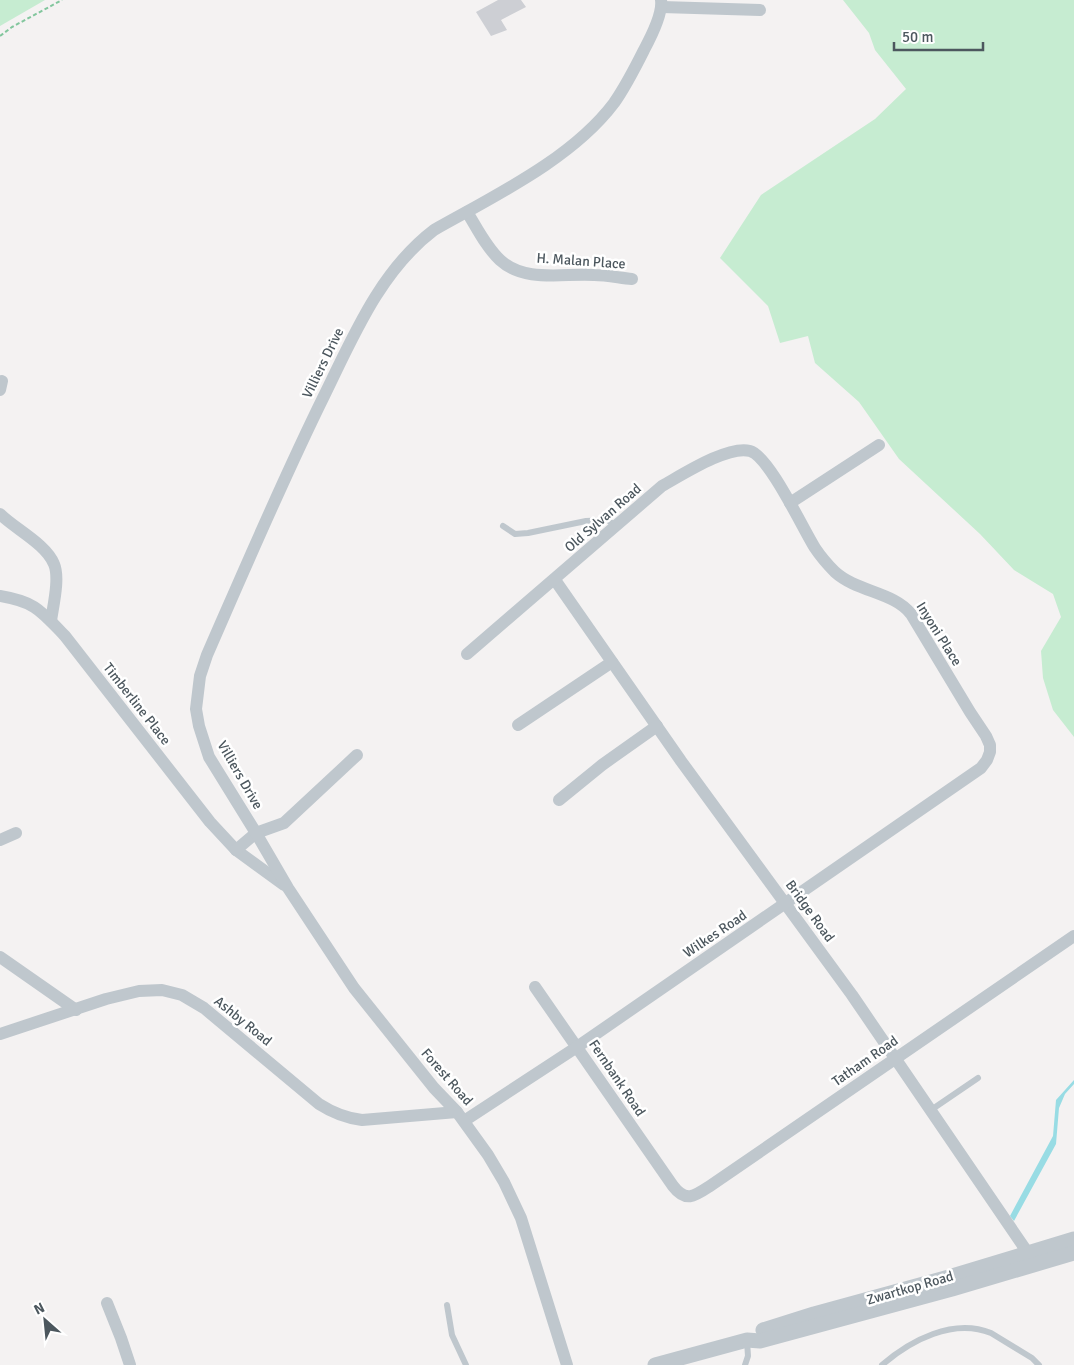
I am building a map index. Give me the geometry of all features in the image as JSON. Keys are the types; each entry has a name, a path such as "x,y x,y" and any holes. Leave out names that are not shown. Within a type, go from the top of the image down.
{"street":[{"path":"662,4 760,10"},
{"name":"Villiers Drive","path":"256,833 209,757 196,709 196,691 200,676 311,421 369,307 405,256 420,240 434,230 549,162 573,144 594,124 613,104 629,80 648,42 662,4"},
{"name":"H. Malan Place","path":"467,212 488,245 500,260 510,267 525,272 546,275 592,274 632,279"},
{"path":"790,504 879,444"},
{"name":"Old Sylvan Road","path":"467,654 662,486 697,466 720,456 739,451 750,451 764,460 772,473"},
{"name":"Inyoni Place","path":"772,473 816,549 836,573 860,587 897,601 905,606 917,622 990,745 990,752 981,768"},
{"path":"0,514 48,554 54,564 55,584 51,621"},
{"name":"Bridge Road","path":"555,580 657,726 896,1058 1031,1258"},
{"name":"Timberline Place","path":"0,596 25,601 39,609 51,621 65,636 210,822 236,850 288,888"},
{"path":"518,725 612,662"},
{"path":"559,800 602,765 657,726"},
{"path":"236,850 256,833 284,823 357,755"},
{"name":"Wilkes Road","path":"461,1116 577,1047 981,768"},
{"path":"0,840 16,833"},
{"name":"Forest Road","path":"256,833 288,888 354,988 434,1088 461,1116 500,1175 521,1218 567,1365"},
{"name":"Tatham Road","path":"673,1186 683,1196 689,1197 697,1194 1074,936"},
{"path":"0,957 76,1010"},
{"name":"Fernbank Road","path":"535,987 673,1186"},
{"name":"Ashby Road","path":"0,1034 106,999 139,991 162,990 182,995 204,1008 319,1104 334,1113 362,1120 461,1116"},
{"name":"Zwartkop Road","path":"655,1365 747,1340 760,1341 1031,1258 1074,1239"},
{"name":"Zwartkop Road","path":"1031,1258 1074,1253"},
{"path":"107,1303 130,1365"}],"lane":[{"path":"503,526 515,534 586,521 608,520 615,526"},
{"path":"931,1110 978,1078"},
{"path":"447,1305 452,1334 466,1365"},
{"path":"882,1365 905,1348 937,1332 961,1329 985,1330 1032,1358 1040,1365"},
{"path":"745,1365 748,1356 747,1340"}],"path":[{"path":"0,36 62,0"}],"green space":[{"path":"0,0 45,0 0,26"},
{"path":"843,0 1074,0 1074,737 1053,710 1043,678 1041,651 1061,617 1053,594 1014,570 980,534 899,459 859,402 815,363 808,336 780,343 768,306 720,258 761,195 875,119 906,89 875,50 869,33"}],"water":[{"path":"1074,1080 1074,1084 1065,1094 1059,1108 1056,1144 1014,1221 1010,1216 1053,1136 1056,1100"}],"building":[{"path":"498,0 521,0 526,7 501,20 507,30 491,36 476,12"}]}
